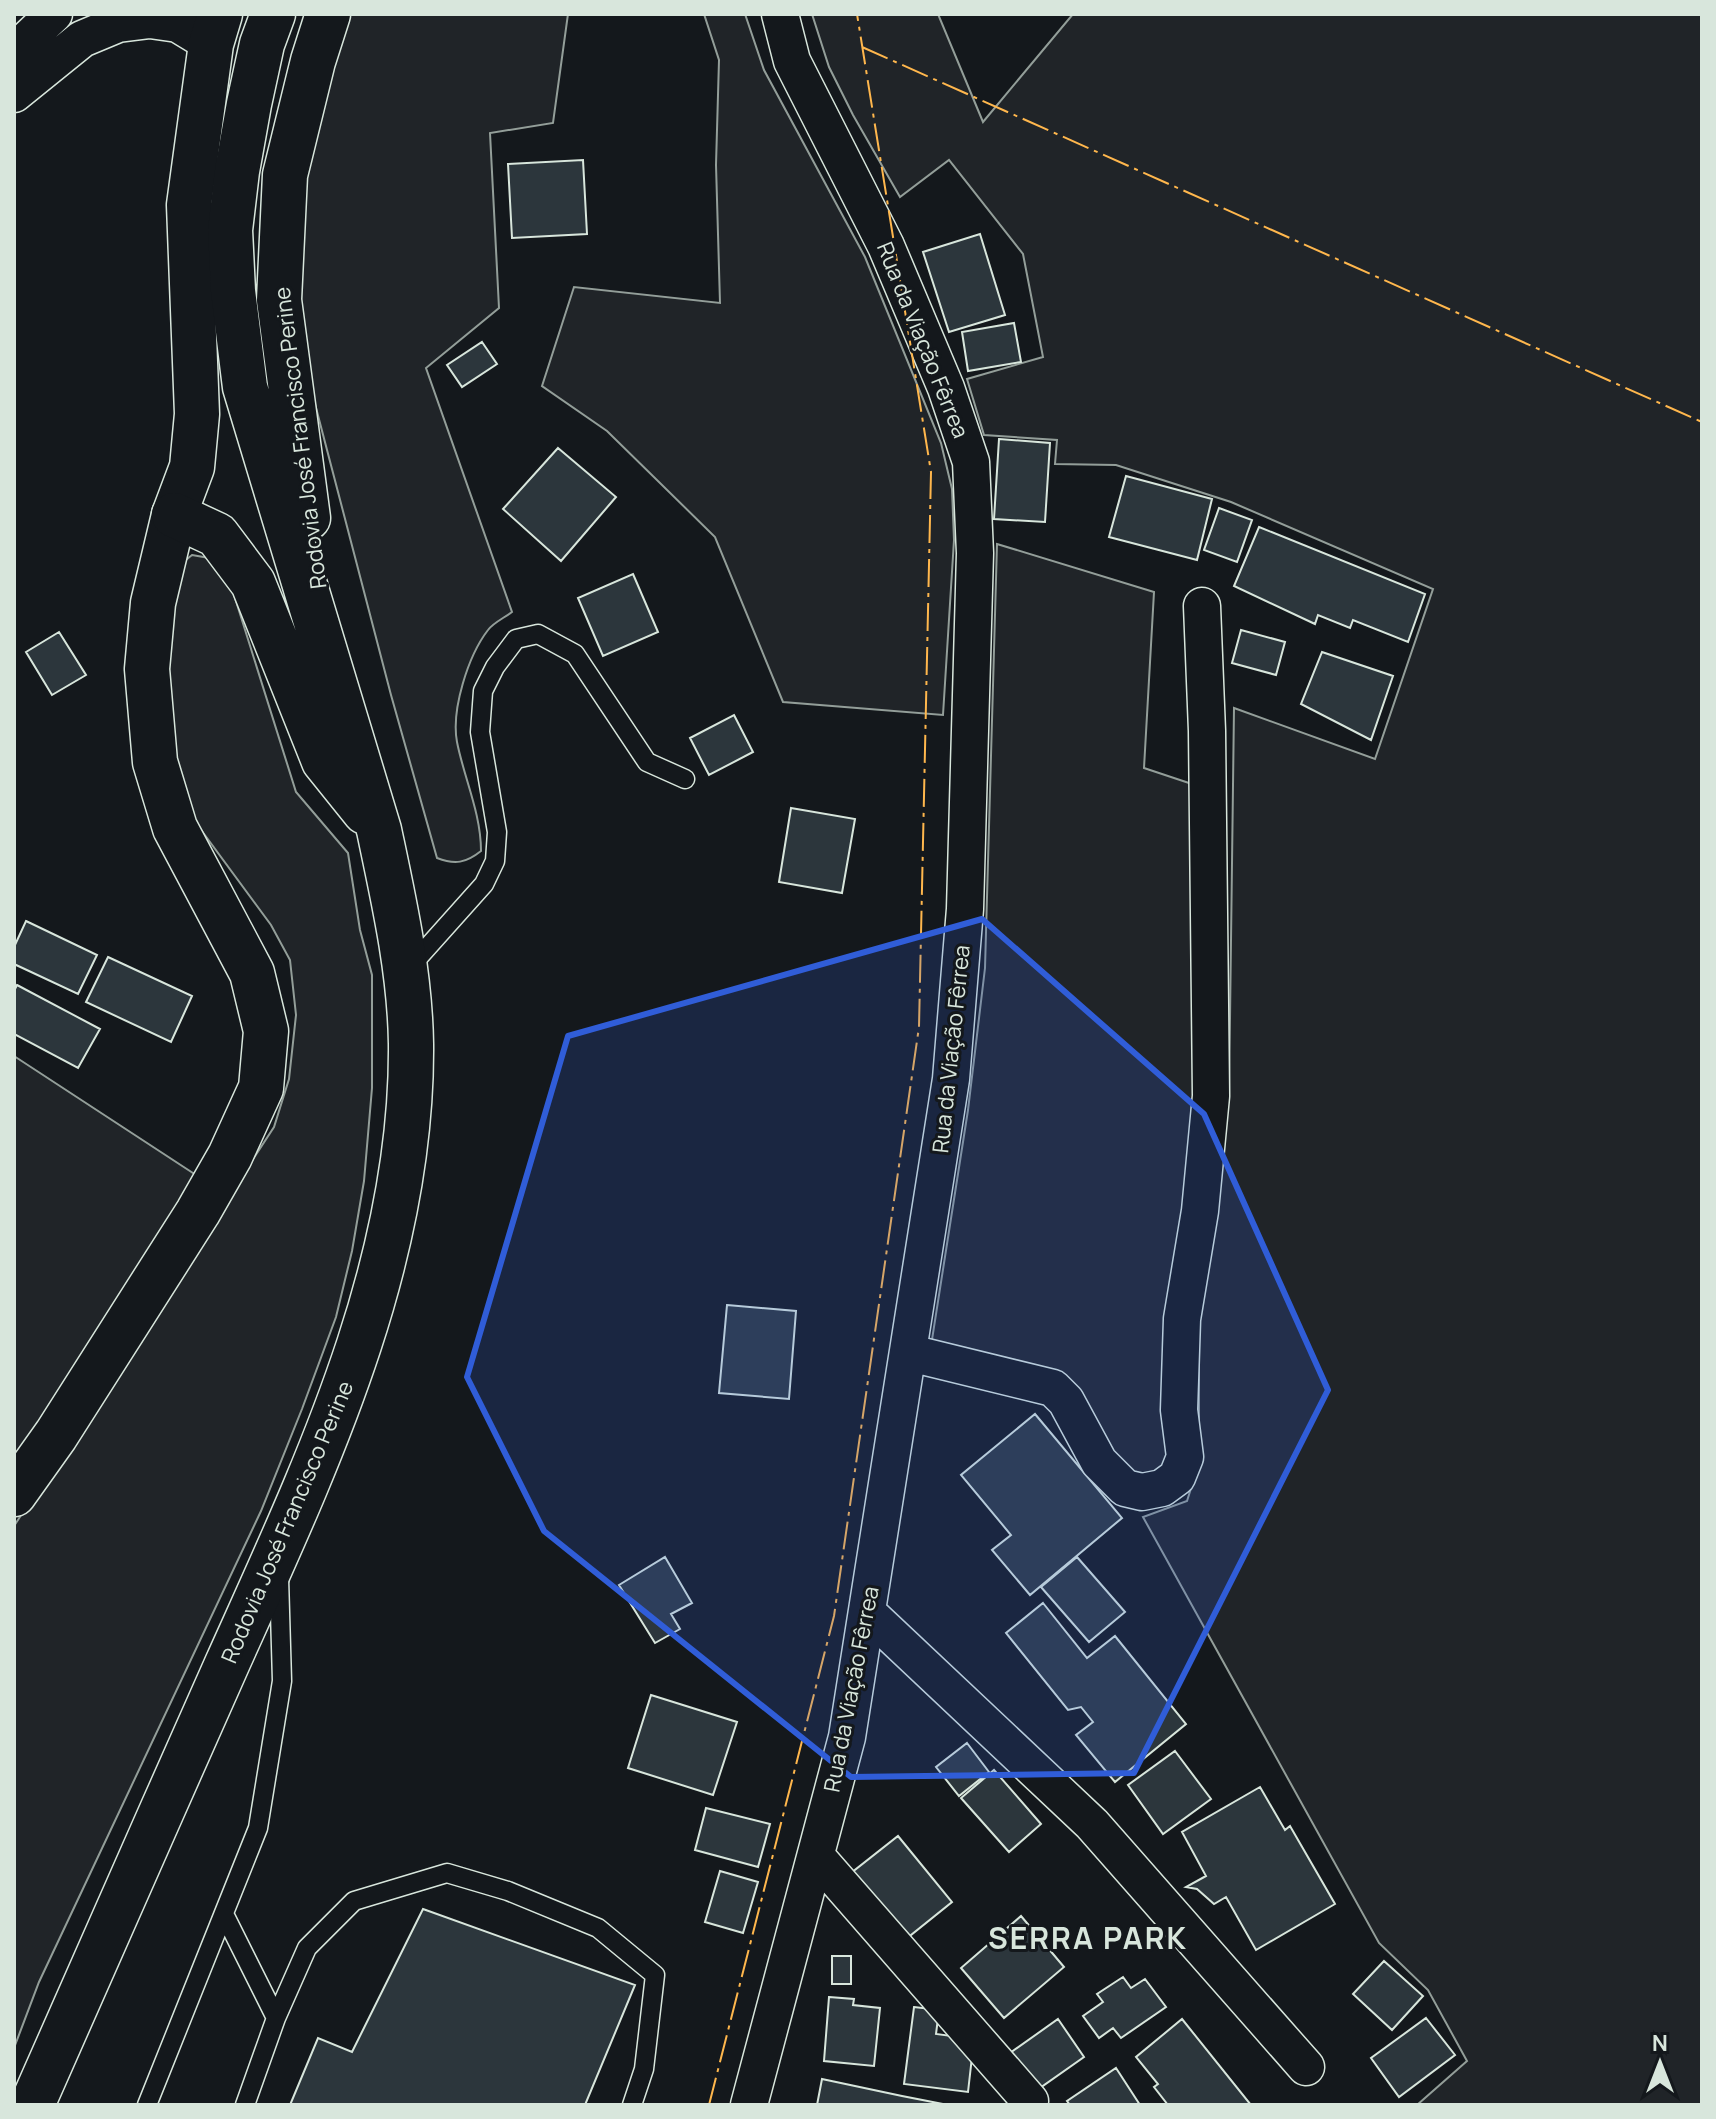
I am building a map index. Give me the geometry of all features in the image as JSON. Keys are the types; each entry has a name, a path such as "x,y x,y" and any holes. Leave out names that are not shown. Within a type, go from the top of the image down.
{"main road":[{"name":"Rodovia José Francisco Perine","path":"32,2105 278,1551 341,1398 392,1228 405,1139 411,1046 406,972 379,830 245,387 233,291 230,230 237,171 262,44 273,14"},
{"name":"Rodovia José Francisco Perine","path":"328,14 285,175 279,300 294,427 331,675"},
{"path":"14,1494 56,1435 198,1212 230,1156 261,1088 266,1031 252,973 175,828 155,762 148,656 153,603 174,515 192,467 197,414 189,205 215,29"},
{"path":"174,515 217,535 253,583 324,761 379,830"}],"street":[{"path":"14,52 54,14"},
{"name":"Rua da Viação Fêrrea","path":"749,2105 847,1737 951,1079 965,909 975,553 971,462 946,388 886,246 792,61 780,14"},
{"path":"14,94 76,26 150,20 215,29"},
{"path":"910,1353 1053,1388 1066,1401 1099,1462 1125,1488 1142,1492 1162,1488 1177,1477 1185,1457 1179,1410 1182,1319 1200,1211 1211,1096 1207,731 1202,606"},
{"path":"867,1612 1092,1824 1306,2067"},
{"path":"816,1856 1030,2101"}],"lane":[{"path":"406,972 484,884 495,861 497,832 480,732 483,691 495,667 516,639 538,634 575,654 647,762 685,779"},
{"path":"147,2105 258,1828 282,1681 278,1551"},
{"path":"245,2105 276,2018 307,1948 354,1901 447,1873 508,1891 598,1928 655,1975 644,2069 632,2105"},
{"path":"224,1914 276,2018"}],"highlighted area":[{"path":"982,919 1204,1114 1328,1390 1134,1773 851,1777 544,1531 467,1377 568,1036"}],"shaded area":[{"path":"341,14 568,14 553,123 490,133 499,308 426,368 512,612 490,627 481,641 468,668 459,699 457,742 475,809 481,851 460,862 437,858 291,312 290,251"},
{"path":"704,14 745,14 764,70 865,257 941,443 952,489 954,540 943,715 783,702 715,537 607,431 542,386 574,287 720,303 716,165 719,60"},
{"path":"812,14 938,14 983,122 1073,14 1702,14 1702,2105 1417,2105 1467,2061 1428,1990 1379,1943 1143,1517 1187,1501 1199,1463 1199,1315 1229,1096 1234,708 1375,759 1433,589 1231,502 1116,465 1055,464 1057,440 984,435 967,379 1043,357 1023,254 949,160 900,197 829,67"},
{"path":"997,544 1154,592 1144,768 1192,784 1195,1096 1170,1448 1165,1464 1155,1475 1125,1469 1115,1462 1100,1443 1083,1403 931,1346 968,1110 985,968"},
{"path":"192,555 209,558 230,582 296,792 348,853 360,930 372,975 372,1088 364,1181 336,1317 261,1511 39,1982 14,2048 14,1526 274,1127 289,1079 296,1015 290,960 271,925 196,823 172,757 162,663 176,568"},
{"path":"14,1056 199,1177 14,1459"}],"building":[{"path":"583,160 587,234 512,238 508,164"},
{"path":"980,234 1005,315 949,332 923,252"},
{"path":"1014,323 1021,362 968,371 962,332"},
{"path":"482,342 497,364 462,387 447,365"},
{"path":"999,439 1050,443 1045,522 994,519"},
{"path":"558,448 616,497 561,561 503,509"},
{"path":"1126,476 1212,499 1197,560 1109,537"},
{"path":"1219,508 1252,520 1237,562 1204,550"},
{"path":"1259,527 1425,594 1408,642 1353,620 1350,628 1318,615 1315,624 1234,586"},
{"path":"633,574 658,632 603,656 578,598"},
{"path":"1241,630 1285,642 1276,675 1232,663"},
{"path":"59,632 86,675 52,695 26,652"},
{"path":"1322,652 1393,676 1371,740 1301,704"},
{"path":"734,715 753,752 709,775 690,738"},
{"path":"791,808 855,819 842,893 779,882"},
{"path":"26,921 97,955 78,994 14,964 14,947"},
{"path":"108,957 192,996 171,1042 86,1002"},
{"path":"17,985 100,1029 78,1068 14,1034 14,991"},
{"path":"727,1305 796,1311 789,1399 719,1393"},
{"path":"1035,1414 1122,1518 1030,1595 992,1550 1011,1535 961,1475"},
{"path":"665,1557 692,1603 671,1614 680,1629 655,1643 619,1585"},
{"path":"1077,1557 1125,1612 1089,1642 1041,1587"},
{"path":"1043,1603 1087,1658 1115,1636 1186,1724 1115,1782 1076,1735 1093,1722 1081,1707 1068,1710 1006,1633"},
{"path":"651,1695 737,1722 713,1795 628,1768"},
{"path":"967,1743 989,1772 959,1796 936,1767"},
{"path":"1175,1751 1211,1799 1163,1834 1128,1785"},
{"path":"994,1770 1041,1824 1009,1852 961,1798"},
{"path":"1260,1787 1285,1830 1290,1826 1335,1904 1256,1950 1226,1897 1214,1904 1197,1889 1186,1887 1206,1876 1182,1832"},
{"path":"706,1808 770,1824 758,1867 695,1850"},
{"path":"898,1836 952,1902 901,1943 846,1877"},
{"path":"720,1871 758,1882 743,1933 705,1922"},
{"path":"423,1909 635,1985 585,2105 290,2105 318,2038 352,2052"},
{"path":"1021,1916 1064,1967 1004,2018 961,1968"},
{"path":"832,1956 851,1956 851,1984 832,1984"},
{"path":"1384,1961 1423,1996 1392,2030 1353,1994"},
{"path":"1123,1977 1131,1988 1145,1979 1166,2007 1121,2038 1113,2028 1099,2038 1083,2016 1103,2002 1097,1994"},
{"path":"829,1997 854,1999 853,2005 880,2008 874,2066 824,2061"},
{"path":"914,2007 939,2010 936,2034 974,2039 968,2092 904,2084"},
{"path":"1426,2018 1455,2055 1399,2097 1371,2058"},
{"path":"1058,2019 1084,2057 1037,2090 1010,2053"},
{"path":"1182,2019 1251,2105 1168,2105 1154,2087 1158,2084 1136,2057"},
{"path":"1116,2068 1140,2105 1070,2105 1067,2101"},
{"path":"822,2079 902,2096 948,2105 817,2105"}],"power":[{"path":"709,2105 834,1616 919,1027 931,472 857,14"},
{"path":"862,47 1702,422"}],"district":[{"name":"SERRA PARK","path":"1088,1937"}]}
